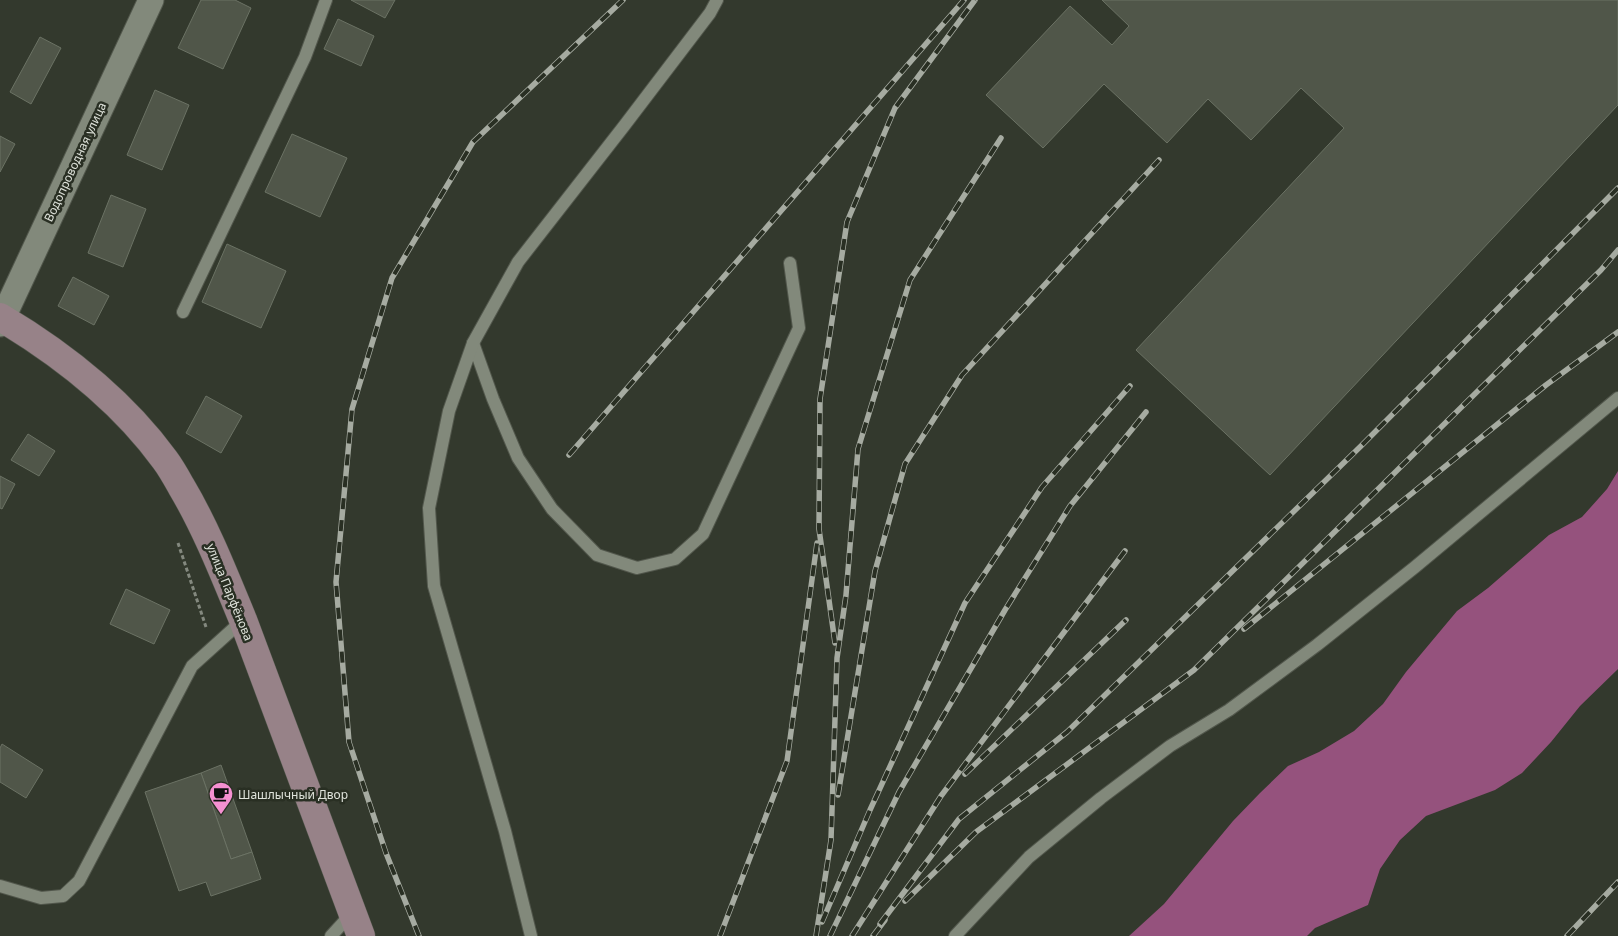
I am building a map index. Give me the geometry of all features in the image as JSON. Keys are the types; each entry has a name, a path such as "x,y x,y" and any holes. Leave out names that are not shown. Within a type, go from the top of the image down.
{"main road":[{"name":"улица Парфёнова","path":"1,320 75,368 125,412 166,461 196,512 224,572 357,924"}],"street":[{"name":"Водопроводная улица","path":"1,320 151,0"}],"lane":[{"path":"183,312 305,56 326,0"},
{"path":"531,936 505,830 434,586 429,508 450,411 472,343 518,262 710,13 717,0"},
{"path":"472,343 518,458 552,509 597,555 637,568 675,559 703,534 799,328 790,264"},
{"path":"955,936 1029,857 1170,746 1230,710 1317,645 1415,568 1618,398"},
{"path":"0,886 41,898 63,896 79,882 192,666 243,620"},
{"path":"331,936 357,924"}],"path":[{"path":"176,539 213,647"}],"shaded area":[{"path":"1618,471 1618,669 1580,706 1551,742 1522,773 1495,790 1426,816 1400,840 1380,869 1368,905 1315,928 1307,936 1129,936 1164,904 1233,821 1288,766 1319,752 1354,731 1383,704 1406,672 1457,611 1488,588 1549,535 1582,517 1607,489"}],"building":[{"path":"201,0 235,0 251,8 223,69 178,48"},
{"path":"351,0 395,0 385,18"},
{"path":"1102,0 1618,0 1618,105 1270,475 1136,350 1344,128 1301,88 1251,140 1208,99 1167,143 1104,84 1043,148 986,95 1070,6 1112,45 1129,26"},
{"path":"338,19 374,36 361,66 324,49"},
{"path":"40,37 61,48 31,104 10,92"},
{"path":"155,90 189,105 162,170 127,155"},
{"path":"292,134 347,158 320,217 265,192"},
{"path":"0,136 15,144 0,172"},
{"path":"111,195 146,209 123,267 88,253"},
{"path":"227,244 286,271 261,328 202,302"},
{"path":"73,277 109,296 94,325 58,306"},
{"path":"206,396 242,416 221,453 186,433"},
{"path":"28,434 55,451 39,476 11,460"},
{"path":"0,476 15,484 2,509 0,508"},
{"path":"126,589 170,610 154,644 110,624"},
{"path":"2,744 43,770 26,798 0,782 0,748"},
{"path":"221,765 252,852 231,859 201,773"},
{"path":"201,773 231,859 252,852 261,879 211,896 206,882 179,891 145,792"}],"railway":[{"path":"419,936 386,853 349,742 336,582 352,409 392,278 473,142 623,0"},
{"path":"569,455 964,0"},
{"path":"835,643 819,529 820,399 847,222 895,108 975,0"},
{"path":"816,936 831,840 837,658 846,595 858,449 910,280 1001,138"},
{"path":"838,795 875,571 905,464 962,375 1159,160"},
{"path":"880,924 959,819 1067,732 1361,446 1618,188"},
{"path":"905,901 976,832 1194,670 1601,270 1618,250"},
{"path":"1244,629 1546,385 1618,332"},
{"path":"822,922 870,810 965,603 1042,487 1130,386"},
{"path":"830,936 899,792 1005,610 1070,506 1146,412"},
{"path":"720,936 787,761 817,543"},
{"path":"852,936 941,796 1125,551"},
{"path":"965,774 1126,620"},
{"path":"1567,936 1618,882"},
{"path":"873,936 885,920"}],"place":[{"name":"Шашлычный Двор","path":"221,815"}]}
